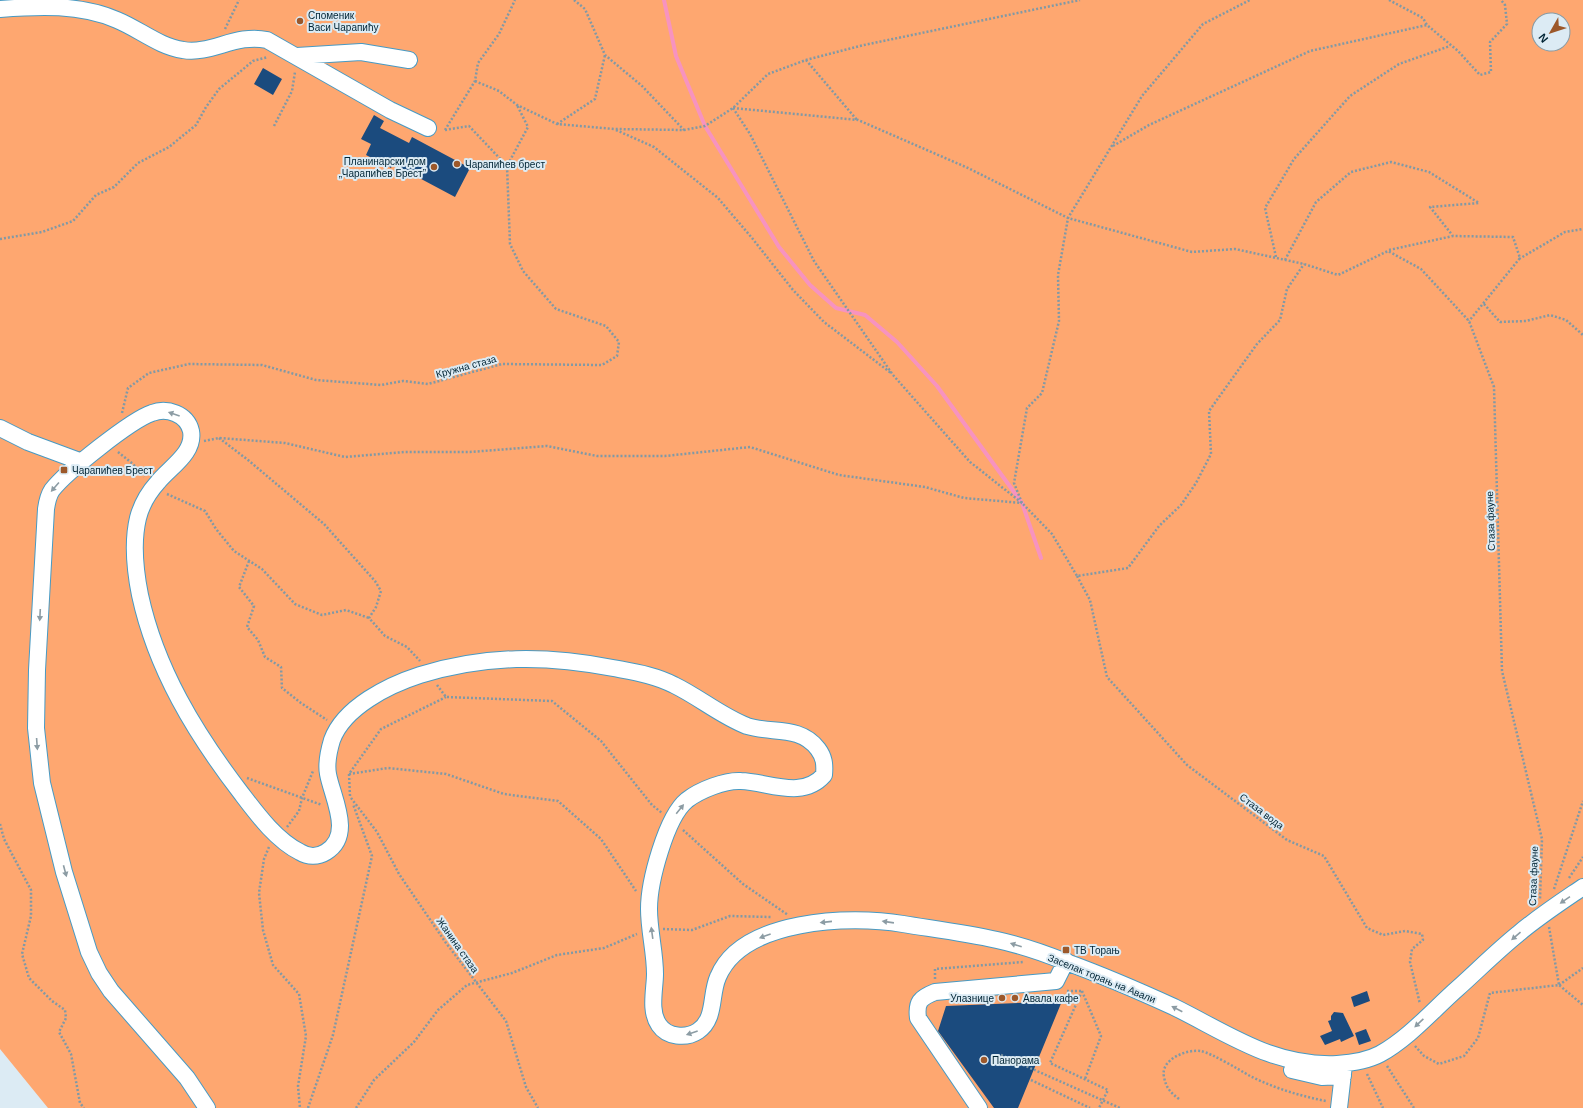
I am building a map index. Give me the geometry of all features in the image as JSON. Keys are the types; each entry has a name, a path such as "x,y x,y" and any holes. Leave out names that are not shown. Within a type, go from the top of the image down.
{"street":[{"path":"0,9 24,7 74,8 97,12 117,20 167,45 183,50 196,50 246,38 256,37 267,40 390,110 428,128"},
{"path":"297,56 361,52 409,60"},
{"path":"207,1108 187,1078 111,991 99,973 89,952 64,872 42,783 36,728 37,670 46,509 52,490 99,448 149,414 155,412 174,413 183,417 187,422 191,436 187,450 154,488 140,509 136,525 136,573 152,639 164,671 194,726 223,769 257,814 289,846 304,855 312,856 327,851 333,846 340,832 338,811 328,776 328,765 333,738 339,726"},
{"path":"0,428 28,442 82,462"},
{"name":"Заселак торањ на Авали","path":"339,726 346,716 369,699 418,676 496,659 540,657 582,662 644,674 672,684 725,715 746,725 764,730 784,730 800,734 811,740 821,752 825,764 824,775 812,785 796,789 740,781 718,784 687,800 671,820 652,883 649,910 655,954 654,1008 656,1018 658,1024 664,1030 679,1036 698,1031 708,1020 718,977 727,962 740,950 755,940 802,925 850,919 885,921 999,940 1066,961 1174,1007 1246,1046 1299,1062 1323,1065 1344,1070"},
{"path":"1183,1023 1254,1058 1296,1071 1322,1077 1344,1070 1361,1061 1379,1055 1406,1036 1517,934 1583,887"},
{"path":"979,1108 918,1018 917,1007 923,997 935,992 1056,981 1066,961"},
{"path":"1340,1102 1344,1070"}],"path":[{"path":"220,33 226,28 239,0"},
{"path":"515,0 499,34 478,64 475,81 445,130 469,126 507,166 528,127 517,105"},
{"path":"574,0 585,9 605,55 642,86 684,130"},
{"path":"475,81 499,91 517,105 557,124 614,130 684,130 705,126 733,108 768,74 806,60 864,45 1080,0"},
{"path":"1022,504 1014,483 1027,408 1042,393 1059,321 1058,275 1068,218 1142,96 1203,24 1250,0"},
{"path":"1388,0 1423,18 1428,25 1450,46 1458,51 1480,75 1491,72 1490,42 1507,24 1505,5 1501,0"},
{"path":"1111,147 1149,125 1310,51 1428,25"},
{"path":"1276,257 1265,208 1294,159 1350,96 1399,64 1450,46"},
{"path":"0,239 42,232 73,221 96,195 114,187 138,163 169,147 196,126 206,107 219,89 253,61 274,54"},
{"path":"557,124 596,99 605,55"},
{"path":"274,126 292,91 297,56"},
{"path":"806,60 858,120"},
{"path":"733,108 858,120 968,168 1068,218 1192,252 1235,249 1304,264 1338,275 1388,251 1453,236 1513,237 1520,258"},
{"path":"733,108 750,134 814,261 893,375 970,462 1022,504 1052,534 1077,576 1128,568 1159,526 1181,505 1196,483 1211,454 1209,411 1257,344 1280,320 1287,289 1304,264"},
{"path":"614,130 654,147 718,198 793,290 824,322 863,354 893,375"},
{"path":"1285,260 1316,202 1350,172 1391,162 1429,172 1479,203 1430,207 1453,236"},
{"name":"Кружна стаза","path":"117,435 128,388 149,373 189,364 262,365 316,380 381,385 403,381 428,384 502,364 602,365 617,356 619,342 606,326 556,309 523,271 510,244 507,166"},
{"path":"1469,321 1520,258 1565,232 1583,229"},
{"name":"Стаза фауне","path":"1388,251 1421,269 1469,321 1494,387 1502,671 1542,838 1540,912 1547,912"},
{"path":"1520,258 1483,305 1500,322 1526,321 1550,315 1566,320 1583,335"},
{"path":"370,618 376,607 381,591 375,581 324,524 248,460 219,438 285,443 345,457 405,452 470,452 547,446 597,456 665,456 750,447 839,475 925,487 964,498 1022,504"},
{"path":"99,448 119,452 134,464 154,488 205,511 216,529 234,551 262,569 295,604 322,615 346,610 370,618 384,636 407,647 429,673 446,697 552,701"},
{"path":"249,561 239,587 254,606 247,627 258,640 265,657 281,667 282,688 301,703 338,727 339,726"},
{"name":"Стаза вода","path":"1077,576 1090,600 1107,677 1187,765 1287,840 1324,856 1367,928 1383,935 1405,931 1422,934 1423,940 1412,949 1410,962 1422,1020"},
{"path":"300,1108 298,1086 306,1036 299,994 273,965 263,930 259,893 264,859 271,842 291,823 299,811 302,798 315,763"},
{"path":"349,774 388,768 446,774 504,794 558,801 601,840 649,910"},
{"name":"Жанина стаза","path":"308,1108 333,1035 372,856 350,798 377,832 399,874 476,982 506,1021 526,1088 538,1108"},
{"path":"1553,891 1583,801"},
{"path":"0,824 4,838 32,890 31,916 22,954 29,978 52,1001 65,1010 66,1018 60,1032 71,1054 80,1103 84,1108"},
{"path":"1547,912 1559,985 1583,1005"},
{"path":"356,1108 374,1080 414,1042 438,1010 467,985 512,973 558,955 604,948 651,928 692,930 730,916 765,916 772,918"},
{"path":"935,992 934,969 1030,962"},
{"path":"1406,1036 1424,1056 1439,1064 1464,1056 1478,1038 1490,993 1559,985 1583,968"},
{"path":"1085,1079 1101,1036 1082,991 1050,1063 1108,1090 1099,1108"},
{"path":"1179,1099 1170,1093 1165,1084 1163,1074 1167,1064 1177,1055 1190,1050 1202,1052 1253,1077 1302,1097 1340,1102"},
{"path":"1001,1055 1120,1108"},
{"path":"1379,1055 1414,1108"},
{"path":"1361,1061 1383,1108"},
{"path":"1031,1080 1090,1108"}],"shaded area":[{"path":"0,0 1583,0 1583,1108 48,1108 0,1049"}],"building":[{"path":"263,68 282,79 273,95 254,84"},
{"name":"Планинарски дом „Чарапићев Брест”","path":"374,115 384,121 380,128 409,143 412,137 470,168 455,197 393,164 391,168 366,155 371,144 361,139"},
{"path":"1367,991 1370,1001 1354,1007 1351,997"},
{"path":"1062,1001 1018,1108 994,1108 938,1031 946,1006"},
{"path":"1334,1012 1343,1013 1354,1036 1341,1042 1340,1039 1325,1045 1320,1036 1332,1031 1328,1021 1331,1020 1331,1016"},
{"path":"1366,1029 1371,1041 1359,1045 1355,1033"}],"waterway":[{"path":"664,0 676,56 705,126 779,247 810,285 836,308 865,315 897,342 937,386 1022,503 1041,558"}],"place":[{"name":"Споменик Васи Чарапићу","path":"300,21"},
{"name":"Чарапићев брест","path":"457,164"},
{"name":"Планинарски дом „Чарапићев Брест”","path":"434,167"},
{"name":"Чарапићев Брест","path":"64,470"},
{"name":"ТВ Торањ","path":"1066,950"},
{"name":"Улазнице","path":"1002,998"},
{"name":"Авала кафе","path":"1015,998"},
{"name":"Панорама","path":"984,1060"}]}
